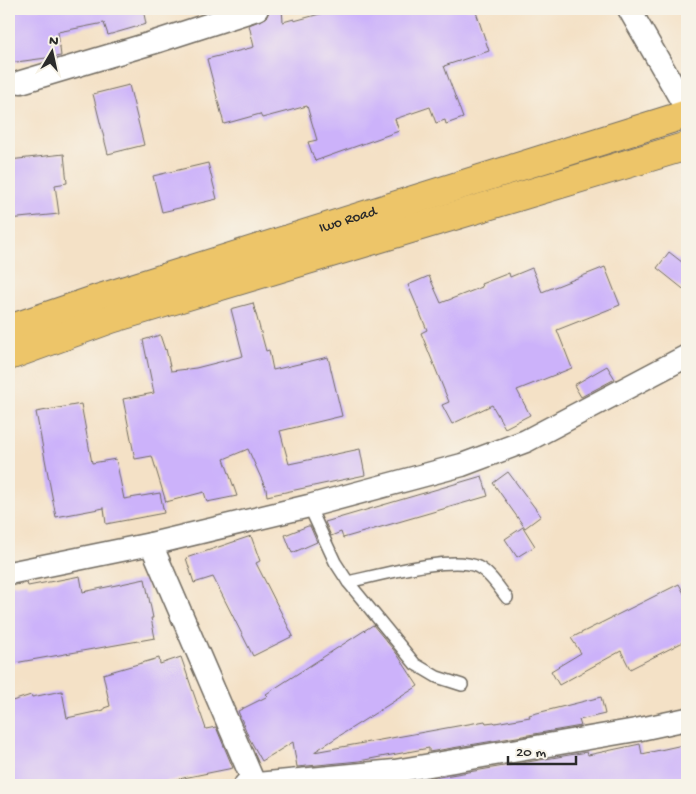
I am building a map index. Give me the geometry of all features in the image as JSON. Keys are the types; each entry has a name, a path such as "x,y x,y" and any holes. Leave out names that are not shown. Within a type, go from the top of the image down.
{"main road":[{"name":"Iwo Road","path":"9,356 106,309 687,112"},
{"name":"Iwo Road","path":"9,329 106,309 687,146"}],"street":[{"path":"22,82 258,9"},
{"path":"629,9 687,112"},
{"path":"9,573 151,544 309,506 462,465 526,440 687,356"},
{"path":"151,544 249,784 395,770 636,730 687,719"}],"lane":[{"path":"309,506 335,562 348,582 415,664 437,677 462,685"},
{"path":"348,582 421,567 465,563 478,567 488,575 507,598"}],"building":[{"path":"9,9 143,9 146,24 108,35 104,23 58,32 61,56 9,63"},
{"path":"270,9 282,9 283,22 294,19 294,21 338,9 475,9 489,51 444,66 463,118 446,124 445,120 436,123 430,107 395,119 399,131 315,161 308,142 317,140 307,106 262,118 260,114 224,124 207,59 254,47 249,25 266,18"},
{"path":"129,85 144,145 108,154 93,94"},
{"path":"64,154 67,183 55,185 59,214 9,219 9,160"},
{"path":"208,163 217,199 162,212 153,176"},
{"path":"669,252 687,266 687,292 657,268"},
{"path":"605,267 620,305 557,330 572,368 517,390 530,415 505,428 492,405 452,424 442,405 449,402 421,333 427,330 408,285 429,276 441,303 482,287 481,284 509,273 510,277 532,268 542,292"},
{"path":"253,303 266,351 269,350 273,370 328,357 342,416 280,431 289,464 360,449 365,475 267,496 266,489 248,449 224,459 237,496 207,502 204,492 166,502 152,456 135,459 123,399 154,393 143,340 160,335 166,349 171,371 196,368 243,356 231,309"},
{"path":"607,366 615,379 581,397 574,385"},
{"path":"81,404 92,463 116,459 124,499 160,493 164,513 106,524 104,508 56,517 36,412"},
{"path":"508,472 541,516 525,528 493,483"},
{"path":"482,476 488,496 343,538 341,532 331,536 325,522"},
{"path":"310,526 317,542 292,553 285,535"},
{"path":"523,527 535,546 517,557 505,539"},
{"path":"251,536 260,561 256,563 293,636 253,656 213,577 194,583 186,558"},
{"path":"80,576 83,592 145,579 155,638 9,664 9,586 27,583 28,586"},
{"path":"679,584 687,599 687,640 630,669 621,651 559,685 551,671 581,653 571,638"},
{"path":"373,625 397,654 418,686 314,752 485,721 486,723 495,723 530,717 529,715 601,697 605,714 579,720 581,726 429,752 429,748 359,761 297,767 293,742 262,761 249,738 238,711 268,696 266,694"},
{"path":"181,657 206,729 216,727 233,768 149,785 14,785 9,755 9,702 31,695 32,697 62,691 67,718 104,710 104,708 110,706 103,674 159,658 160,664"},
{"path":"640,744 642,754 687,744 687,785 435,785 433,778 587,752 588,755"}]}
